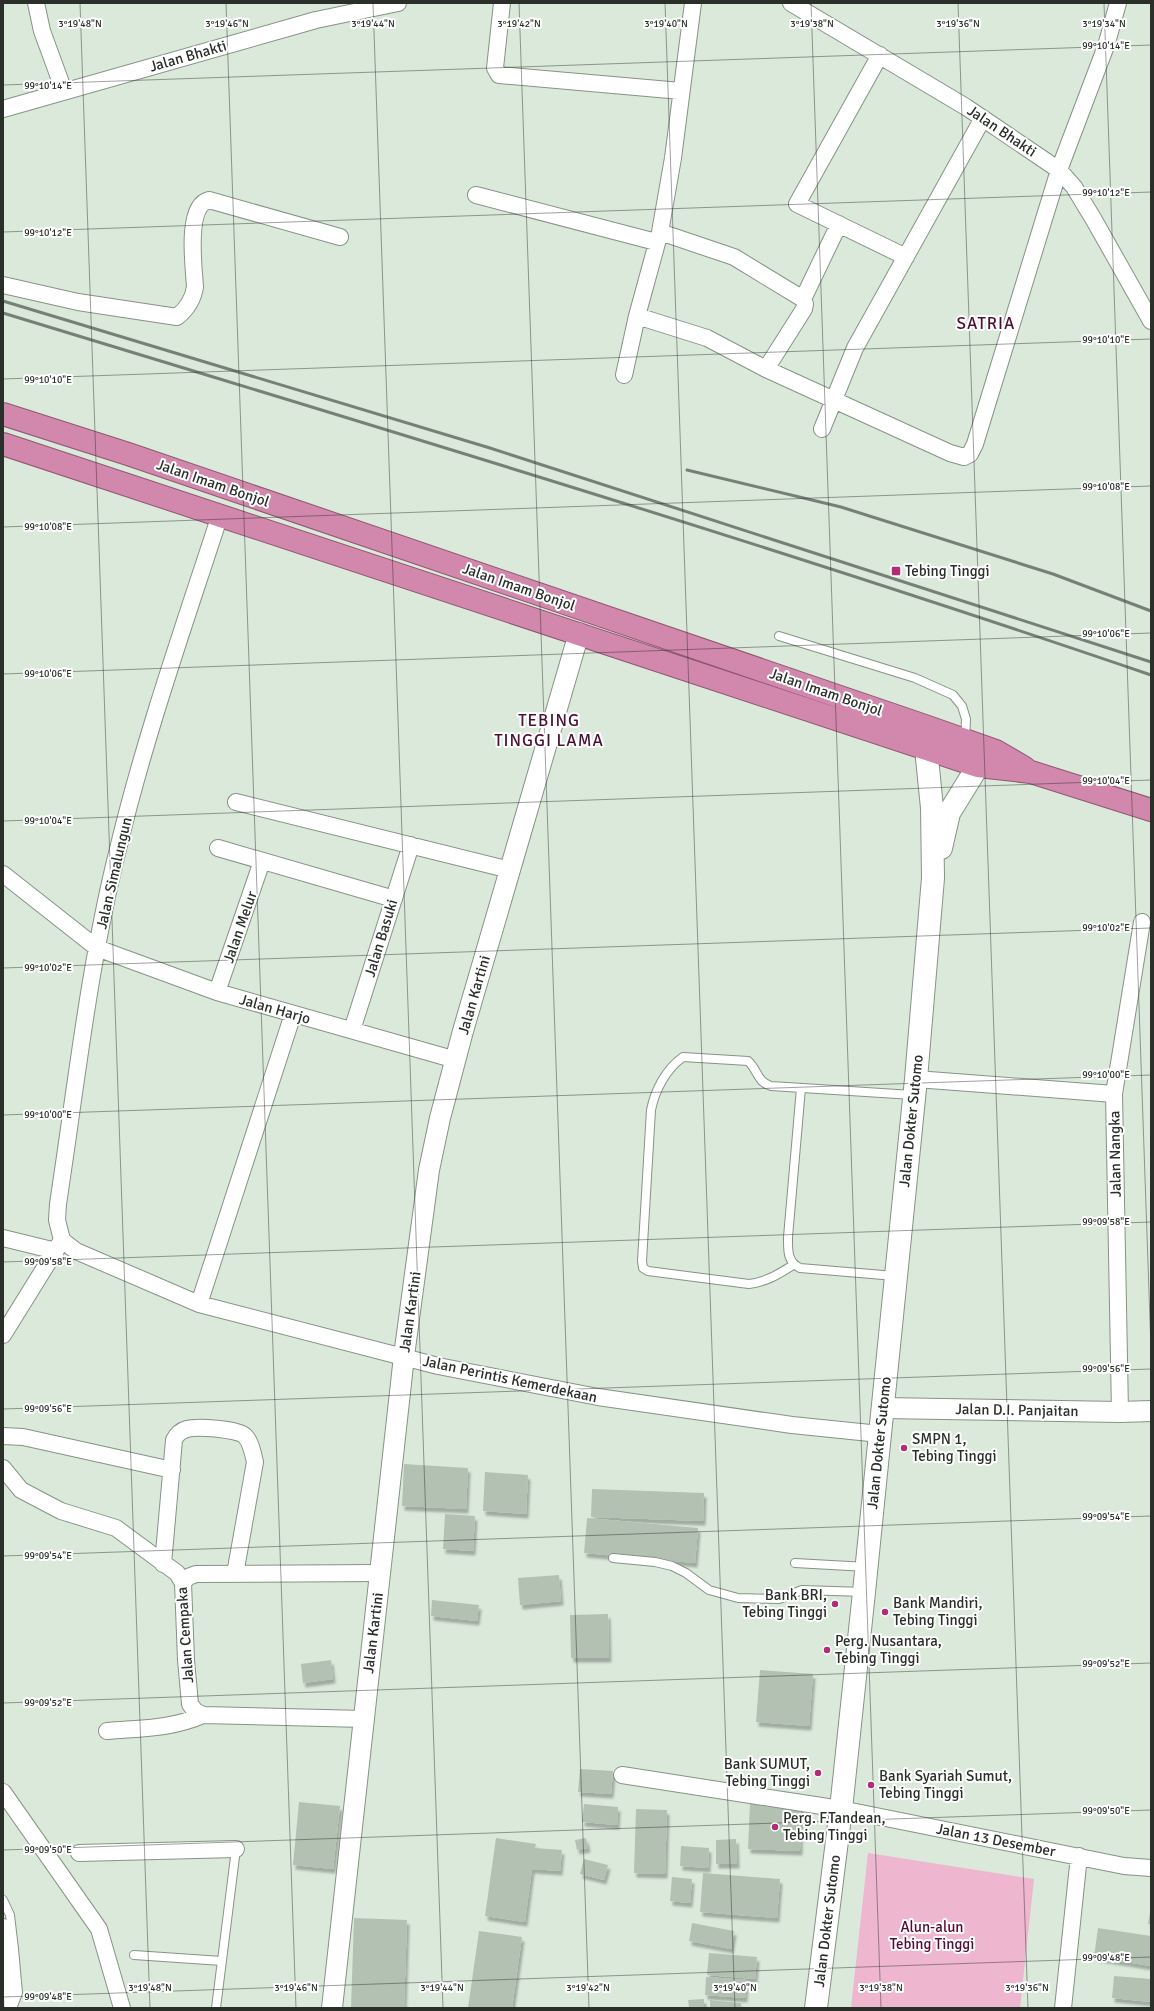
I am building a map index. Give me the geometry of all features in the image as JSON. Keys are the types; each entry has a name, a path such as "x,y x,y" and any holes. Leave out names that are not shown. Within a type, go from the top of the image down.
{"highway":[{"name":"Jalan Imam Bonjol","path":"3,414 128,454 585,610 983,757 996,751 1031,772 1151,810"},
{"name":"Jalan Imam Bonjol","path":"3,444 579,633 927,737 966,740 983,757"}],"main road":[{"name":"Jalan Dokter Sutomo","path":"816,2008 841,1809 915,1087 933,878 932,808 927,737"},
{"name":"Jalan Dokter Sutomo","path":"933,878 949,813 983,757"}],"street":[{"path":"36,3 42,31 64,91"},
{"name":"Jalan Bhakti","path":"3,109 316,20 398,3"},
{"path":"502,3 495,68 498,75 681,91"},
{"path":"624,375 637,316 658,237 673,158 692,3"},
{"name":"Jalan Bhakti","path":"791,3 983,118 1059,170 1074,187 1151,321"},
{"path":"637,316 707,338 766,369 835,399 950,453 964,457 970,454 977,436 1059,170 1106,46 1118,3"},
{"path":"880,55 798,204 906,257"},
{"path":"822,429 855,348 983,118"},
{"path":"476,194 658,237 734,257 803,299 805,304 804,309 766,369"},
{"path":"3,285 78,302 177,317 193,296 195,287 194,222 200,205 204,201 209,200 340,237"},
{"path":"803,299 839,224"},
{"name":"Jalan Simalungun","path":"59,1245 57,1220 58,1204 97,948 117,850 137,776 220,515"},
{"path":"579,633 585,610"},
{"name":"Jalan Kartini","path":"332,2008 404,1356 429,1170 440,1118 456,1060 579,633"},
{"path":"236,802 510,870"},
{"name":"Jalan Basuki","path":"352,1030 411,845"},
{"path":"218,848 394,899"},
{"name":"Jalan Melur","path":"217,992 262,861"},
{"name":"Jalan Harjo","path":"3,874 97,948 217,992 456,1060"},
{"path":"1114,1094 1142,922"},
{"path":"199,1304 293,1014"},
{"name":"Jalan Nangka","path":"915,1087 1114,1094 1120,1412"},
{"path":"3,1238 59,1245 3,1336"},
{"name":"Jalan Perintis Kemerdekaan","path":"59,1245 199,1304 438,1366 598,1397 792,1425 880,1434"},
{"name":"Jalan D.I. Panjaitan","path":"883,1408 1120,1412 1151,1411"},
{"path":"164,1564 174,1440 178,1433 188,1428 234,1430 245,1436 251,1447 255,1462 235,1574"},
{"path":"3,1436 23,1437 172,1470"},
{"name":"Jalan Cempaka","path":"3,1468 21,1490 61,1511 116,1528 177,1574 183,1582 186,1660 190,1704 195,1711 204,1715"},
{"path":"183,1582 188,1577 196,1574 380,1573"},
{"path":"107,1731 165,1727 184,1723 204,1715 364,1719"},
{"name":"Jalan 13 Desember","path":"622,1775 841,1809 1124,1866 1151,1868"},
{"path":"3,1792 99,1929 122,2008"},
{"path":"79,1853 236,1849"},
{"path":"1063,2008 1080,1856"},
{"path":"3,1927 11,2008"}],"lane":[{"path":"778,636 915,678 953,695 962,706 966,719 966,740"},
{"path":"793,1265 776,1276 760,1283 749,1284 648,1271 643,1268 642,1260 650,1110 658,1087 677,1062 684,1057 748,1061 753,1065 756,1074 763,1084 771,1086 801,1088 915,1087"},
{"path":"801,1088 788,1237 788,1253 793,1265 800,1268 896,1276"},
{"path":"613,1558 655,1562 672,1566 686,1573 709,1590 738,1598 779,1599 802,1590 864,1592"},
{"path":"795,1564 867,1567"},
{"path":"216,2008 236,1849"},
{"path":"3,1900 10,1915 18,1993 11,2008"},
{"path":"134,1956 222,1962"}],"green space":[{"name":"Alun-alun Tebing Tinggi","path":"868,1853 1034,1879 1020,2008 851,2008"}],"building":[{"path":"404,1464 468,1468 466,1509 402,1506"},
{"path":"485,1472 528,1475 526,1514 483,1511"},
{"path":"592,1489 704,1493 703,1521 591,1517"},
{"path":"445,1514 475,1516 473,1551 443,1549"},
{"path":"587,1518 698,1528 695,1563 584,1553"},
{"path":"559,1575 561,1601 520,1605 518,1578"},
{"path":"432,1600 479,1605 477,1621 431,1616"},
{"path":"608,1614 609,1658 571,1658 570,1615"},
{"path":"331,1660 333,1679 303,1683 301,1664"},
{"path":"760,1670 813,1674 809,1726 756,1722"},
{"path":"580,1769 613,1771 611,1794 578,1792"},
{"path":"299,1802 340,1806 333,1869 293,1865"},
{"name":"Perg. F.Tandean, Tebing Tinggi","path":"750,1803 801,1805 800,1851 748,1849"},
{"path":"584,1804 618,1807 617,1825 582,1822"},
{"path":"636,1809 667,1810 665,1874 634,1873"},
{"path":"496,1838 536,1844 535,1848 562,1850 560,1871 532,1869 525,1922 485,1916"},
{"path":"586,1838 588,1848 577,1850 575,1840"},
{"path":"736,1839 737,1864 716,1864 716,1840"},
{"path":"681,1846 709,1848 708,1868 680,1866"},
{"path":"584,1859 608,1865 604,1880 580,1874"},
{"path":"703,1873 780,1879 777,1918 700,1912"},
{"path":"672,1877 692,1879 690,1903 670,1901"},
{"path":"1150,1912 1151,1924 1148,1924"},
{"path":"354,1918 407,1920 404,2008 351,2008"},
{"path":"692,1923 734,1931 731,1949 689,1941"},
{"path":"1098,1928 1151,1936 1151,1966 1094,1957"},
{"path":"479,1931 522,1937 512,2008 468,2008"},
{"path":"709,1953 757,1957 755,1979 707,1975"},
{"path":"1114,1976 1151,1979 1151,2002 1112,1998"},
{"path":"706,1977 746,1980 745,1998 705,1995"},
{"path":"704,1999 704,2006 689,2007 688,2000"},
{"path":"710,2000 741,2003 741,2008 710,2008"}],"railway":[{"path":"3,301 490,448 1151,662"},
{"path":"3,313 722,534 1151,675"},
{"path":"687,470 841,507 1053,574 1151,611"}],"place":[{"name":"Tebing Tinggi","path":"896,571"},
{"name":"SMPN 1, Tebing Tinggi","path":"904,1448"},
{"name":"Bank BRI, Tebing Tinggi","path":"835,1604"},
{"name":"Bank Mandiri, Tebing Tinggi","path":"885,1612"},
{"name":"Perg. Nusantara, Tebing Tinggi","path":"827,1650"},
{"name":"Bank SUMUT, Tebing Tinggi","path":"818,1773"},
{"name":"Bank Syariah Sumut, Tebing Tinggi","path":"871,1785"},
{"name":"Perg. F.Tandean, Tebing Tinggi","path":"775,1827"}],"district":[{"name":"SATRIA","path":"986,323"},
{"name":"TEBING TINGGI LAMA","path":"549,730"}]}
